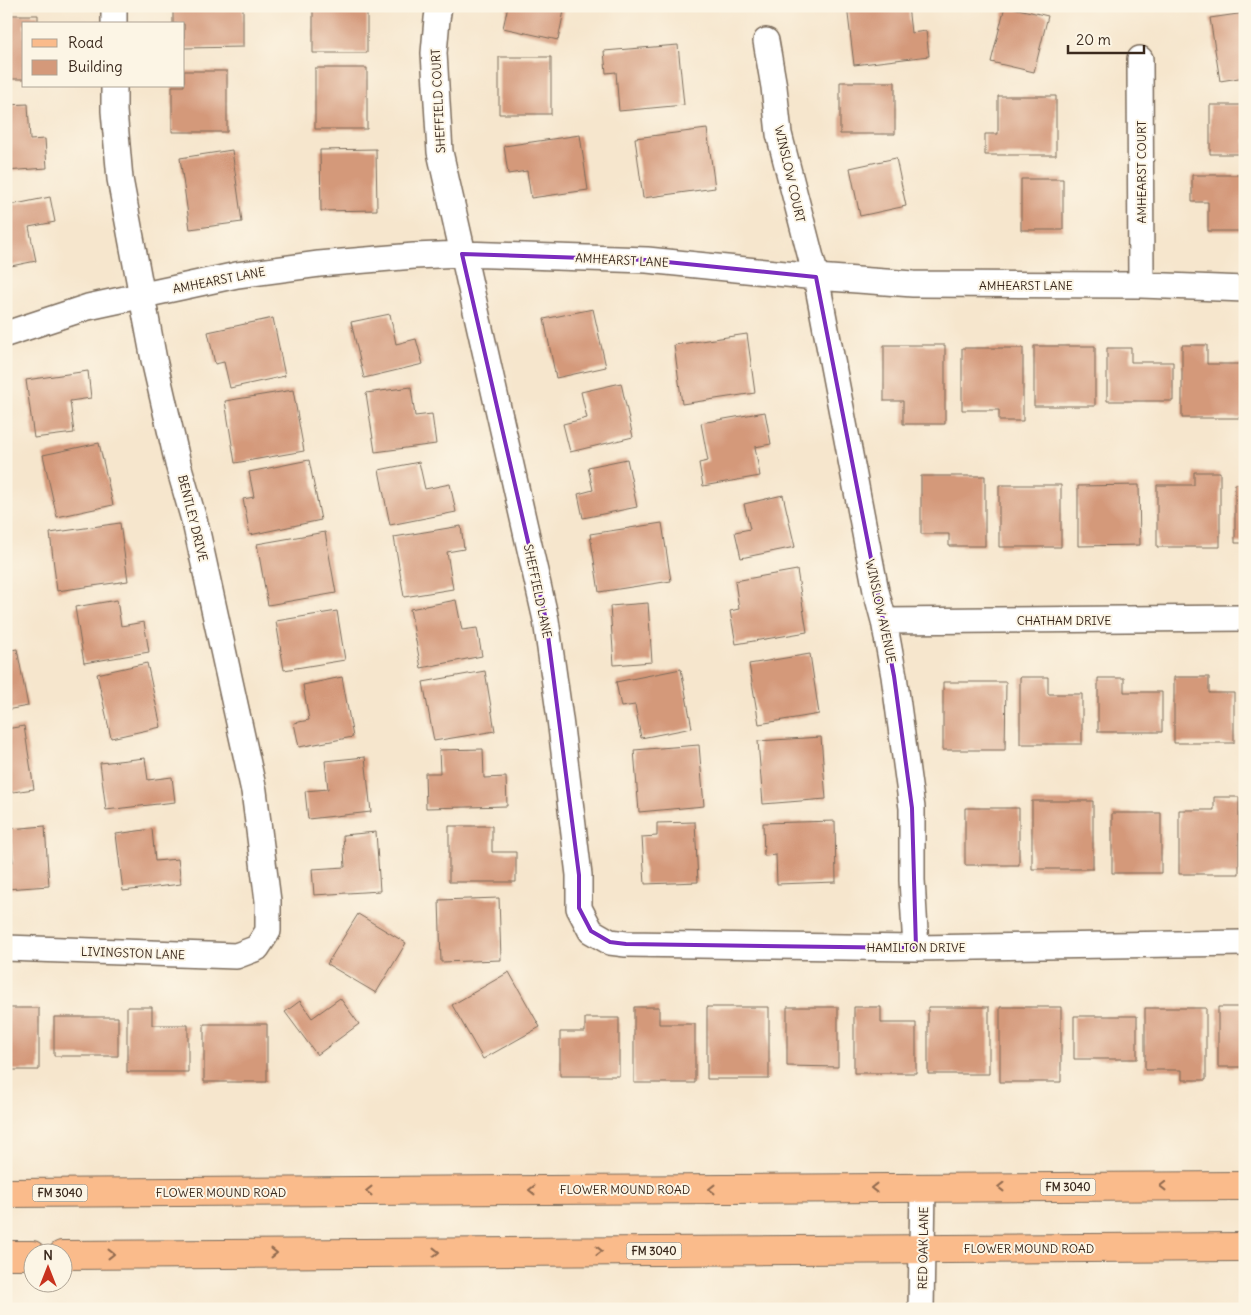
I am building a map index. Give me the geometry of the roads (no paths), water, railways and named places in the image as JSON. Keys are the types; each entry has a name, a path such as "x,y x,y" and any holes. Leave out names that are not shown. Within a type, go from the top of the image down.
{"main road":[{"name":"FLOWER MOUND ROAD","path":"6,1193 1245,1186"},
{"name":"FLOWER MOUND ROAD","path":"72,1254 1245,1247"},
{"path":"6,1255 22,1255"}],"street":[{"path":"114,6 114,22"},
{"name":"SHEFFIELD COURT","path":"439,6 436,19 434,53 440,152 462,254"},
{"name":"WINSLOW COURT","path":"766,41 774,87 779,134 816,277"},
{"name":"AMHEARST COURT","path":"1140,59 1142,285"},
{"name":"BENTLEY DRIVE","path":"114,88 114,111 120,179 154,360 178,464 196,527 254,791 268,901 268,931 257,948"},
{"name":"AMHEARST LANE","path":"6,334 88,307 237,275 310,265 462,254 647,260 816,277 913,284 1142,285 1245,289"},
{"name":"SHEFFIELD LANE","path":"462,254 546,620 579,875 579,908 591,930"},
{"name":"WINSLOW AVENUE","path":"816,277 876,592 884,621 894,676 912,808 912,880 916,948"},
{"name":"CHATHAM DRIVE","path":"884,621 1245,618"},
{"name":"HAMILTON DRIVE","path":"591,930 610,942 626,944 916,948 1245,943"},
{"name":"LIVINGSTON LANE","path":"6,948 236,956 257,948"},
{"name":"RED OAK LANE","path":"921,1309 923,1187"}]}
